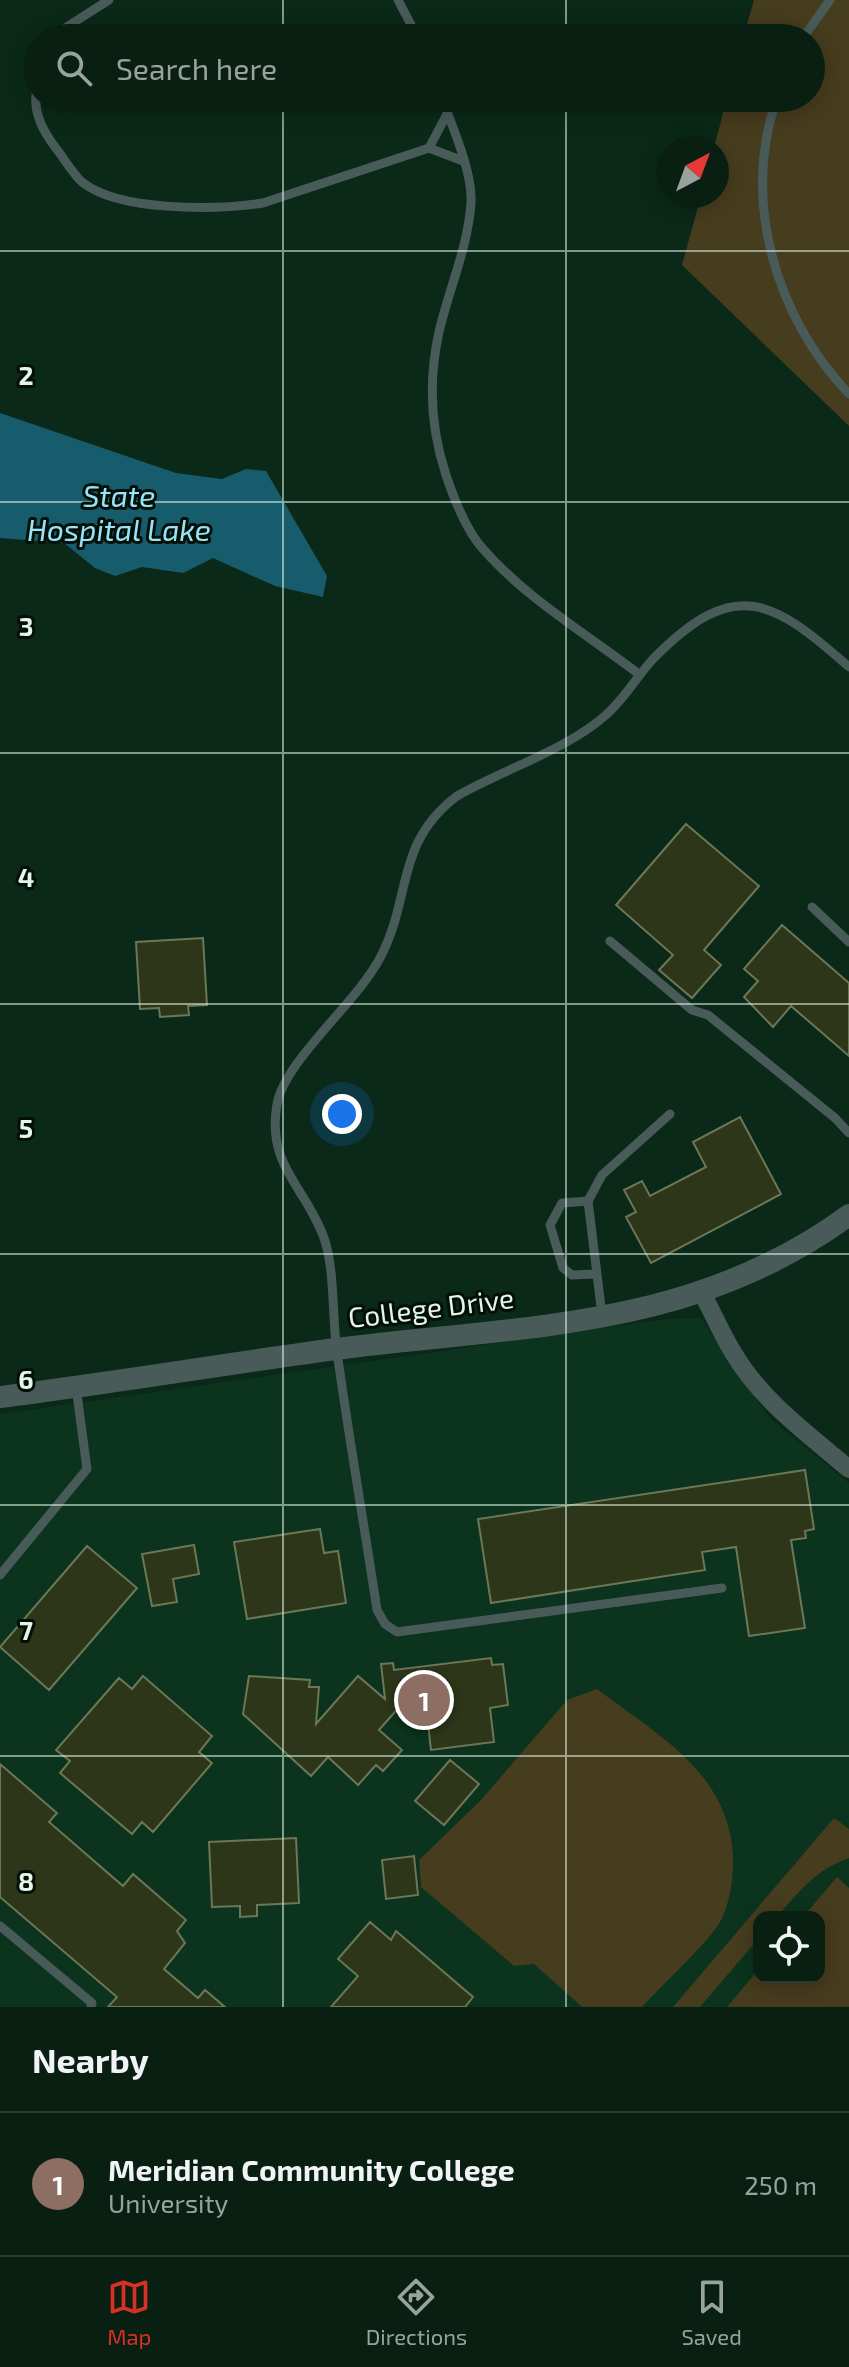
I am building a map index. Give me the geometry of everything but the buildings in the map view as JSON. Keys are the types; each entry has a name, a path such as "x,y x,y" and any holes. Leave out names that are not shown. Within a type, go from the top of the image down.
{"street":[{"name":"College Drive","path":"0,1397 337,1349 603,1318 651,1309 755,1272 809,1244 849,1215"},
{"path":"702,1293 734,1354 753,1381 785,1415 849,1469"}],"lane":[{"path":"71,24 109,0"},
{"path":"398,0 411,24"},
{"path":"813,24 830,0"},
{"path":"37,112 47,136 81,181 111,197 185,206 238,207 263,203 429,148 463,161"},
{"path":"774,112 766,142 763,178 770,249 794,317 812,348 849,394"},
{"path":"429,148 447,114"},
{"path":"447,114 472,200 460,262 439,332 430,392 435,441 453,496 481,548 514,580 640,675"},
{"path":"722,1588 397,1632 385,1624 377,1610 337,1349 325,1240 282,1166 276,1143 278,1102 285,1083 340,1016 382,955 408,863 440,808 476,785 594,725 614,707 640,675 700,618 736,605 772,610 792,620 849,667"},
{"path":"812,907 849,942"},
{"path":"610,941 692,1010 708,1015 845,1121 849,1133"},
{"path":"603,1318 588,1201 602,1175 670,1114"},
{"path":"588,1201 562,1203 550,1225 563,1268 572,1275 595,1274"},
{"path":"0,1575 87,1469 76,1387"},
{"path":"0,1926 92,2003 91,2007"}],"shaded area":[{"path":"754,0 849,0 849,426 682,265 698,208 729,208 729,136 717,136 723,112 825,112 825,24 747,24"},
{"path":"701,1318 771,1419 849,1483 849,2007 0,2007 0,1414 665,1319"},
{"path":"597,1689 666,1740 686,1759 719,1801 729,1827 733,1872 731,1890 720,1922 695,1953 642,2007 582,2007 534,1964 514,1966 421,1887 419,1860 480,1801 567,1700"},
{"path":"834,1818 849,1829 849,1858 818,1875 782,1911 755,1911"},
{"path":"837,1877 849,1888 849,2007 727,2007 753,1976 753,1983 825,1983 825,1911 808,1911"},
{"path":"753,1913 753,1945 700,2007 673,2007"}],"water":[{"name":"State Hospital Lake","path":"0,413 176,473 222,479 246,469 266,471 327,576 323,597 275,586 213,558 183,573 142,567 115,576 95,568 64,543 0,538"}],"place":[{"name":"Meridian Community College","path":"424,1700"}]}
